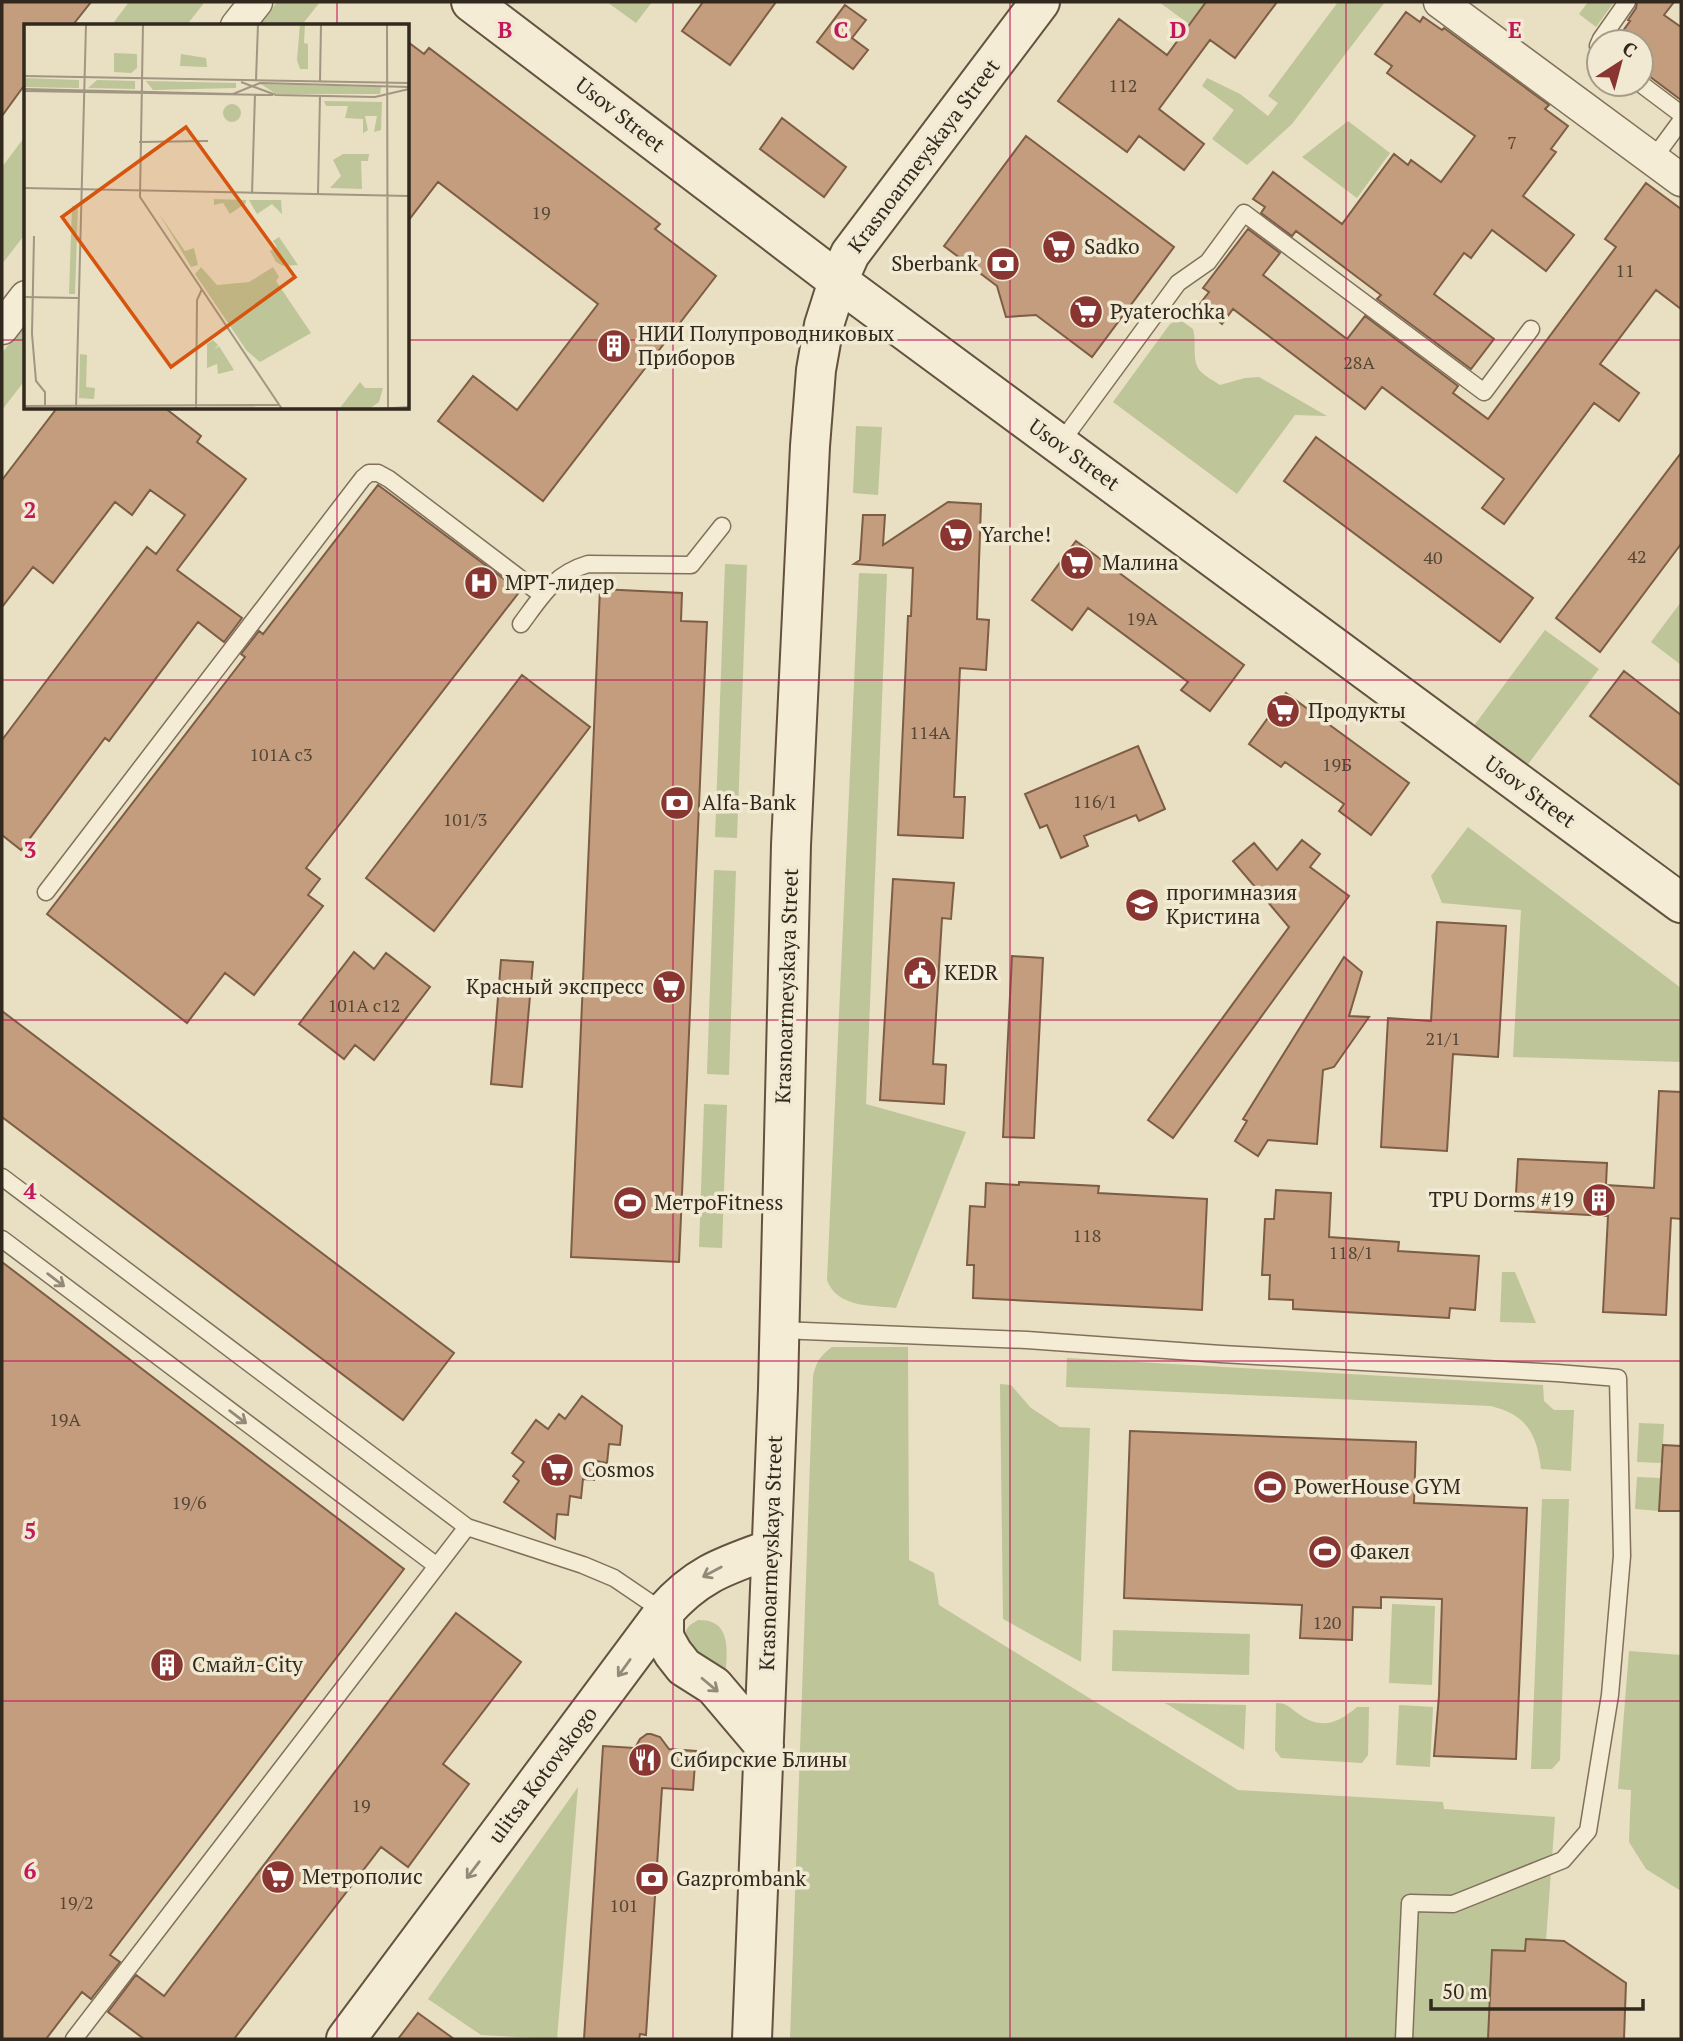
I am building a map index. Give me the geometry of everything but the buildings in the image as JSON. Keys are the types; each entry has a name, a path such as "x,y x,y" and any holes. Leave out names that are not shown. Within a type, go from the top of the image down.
{"main road":[{"name":"Usov Street","path":"471,2 838,281 1681,903"},
{"name":"Krasnoarmeyskaya Street","path":"752,2039 779,1330 791,845 816,370 824,325 850,254 1040,2"},
{"name":"ulitsa Kotovskogo","path":"346,2039 664,1612 699,1579 720,1567 771,1549"},
{"path":"664,1612 664,1637 673,1653 684,1667 714,1686 765,1745"}],"street":[{"path":"239,24 256,2"},
{"path":"1440,2 1681,180"},
{"path":"2,328 24,300"}],"lane":[{"path":"1609,28 1628,2"},
{"path":"1655,94 1681,114"},
{"path":"1653,159 1681,121"},
{"path":"1059,445 1178,283 1208,262 1244,213 1484,391 1531,328"},
{"path":"46,892 369,473 378,473 389,479 542,595"},
{"path":"521,624 555,579 573,568 588,564 691,565 722,526"},
{"path":"2,1177 467,1527 604,1573 664,1612"},
{"path":"2,1239 437,1566"},
{"path":"779,1330 1027,1340 1618,1378 1622,1556 1610,1695 1588,1831 1563,1860 1453,1904 1409,1903 1404,2039"},
{"path":"74,2039 467,1527"}],"green space":[{"path":"129,2 204,3 188,24 112,24"},
{"path":"277,2 320,2 303,24 260,24"},
{"path":"607,2 652,2 636,23"},
{"path":"1159,2 1203,2 1205,3 1189,24"},
{"path":"1338,2 1385,2 1292,124 1247,165 1212,139 1234,110 1202,86 1207,78 1240,94 1268,116 1278,103 1268,96"},
{"path":"1588,2 1614,2 1596,27 1579,14"},
{"path":"1348,121 1390,153 1357,198 1302,157"},
{"path":"24,138 24,236 2,264 2,167"},
{"path":"1176,321 1193,329 1197,366 1202,373 1220,385 1259,377 1327,416 1295,415 1237,494 1113,402 1170,324"},
{"path":"24,325 24,382 2,410 2,353"},
{"path":"856,426 882,427 878,495 853,493"},
{"path":"725,564 747,565 737,838 715,837"},
{"path":"859,573 887,574 866,1104 966,1132 896,1308 847,1300 838,1296 827,1280"},
{"path":"1681,602 1681,665 1651,642"},
{"path":"1545,630 1599,669 1526,767 1473,727"},
{"path":"1468,827 1681,988 1681,1062 1513,1057 1521,910 1442,903 1431,876"},
{"path":"714,870 736,871 729,1075 707,1074"},
{"path":"704,1104 727,1105 722,1248 699,1247"},
{"path":"1502,1272 1515,1272 1536,1323 1500,1322"},
{"path":"832,1347 908,1347 909,1560 934,1573 939,1605 1238,1790 1443,1802 1444,1809 1555,1817 1546,1940 1526,1939 1525,1951 1492,1950 1488,2039 790,2039 813,1376 820,1359"},
{"path":"1067,1358 1543,1385 1544,1401 1554,1410 1574,1410 1571,1471 1541,1469 1537,1446 1528,1428 1513,1415 1491,1406 1066,1387"},
{"path":"1000,1384 1011,1385 1031,1408 1060,1427 1090,1428 1081,1662 1003,1619"},
{"path":"1639,1423 1664,1424 1662,1463 1637,1462"},
{"path":"1637,1477 1661,1478 1659,1511 1635,1509"},
{"path":"1542,1499 1569,1499 1560,1760 1552,1769 1531,1769"},
{"path":"1392,1604 1435,1606 1432,1685 1389,1683"},
{"path":"698,1620 710,1621 723,1633 727,1651 725,1682 690,1659 684,1633"},
{"path":"1113,1630 1250,1634 1249,1675 1112,1671"},
{"path":"1629,1651 1681,1655 1681,1891 1646,1869 1629,1842 1631,1790 1618,1789"},
{"path":"1165,1703 1246,1705 1244,1750"},
{"path":"1276,1703 1285,1704 1304,1718 1320,1723 1342,1718 1357,1707 1369,1707 1368,1755 1362,1763 1281,1758 1275,1750"},
{"path":"1399,1705 1433,1707 1430,1767 1396,1765"},
{"path":"578,1787 557,2039 481,2035 428,1999"}],"place":[{"name":"Sadko","path":"1059,247"},
{"name":"Sberbank","path":"1003,264"},
{"name":"Pyaterochka","path":"1086,312"},
{"name":"НИИ Полупроводниковых Приборов","path":"614,346"},
{"name":"Yarche!","path":"956,535"},
{"name":"Малина","path":"1077,563"},
{"name":"МРТ-лидер","path":"481,583"},
{"name":"Продукты","path":"1283,711"},
{"name":"Alfa-Bank","path":"677,803"},
{"name":"прогимназия Кристина","path":"1142,905"},
{"name":"KEDR","path":"920,973"},
{"name":"Красный экспресс","path":"669,987"},
{"name":"TPU Dorms #19","path":"1599,1200"},
{"name":"МетроFitness","path":"630,1203"},
{"name":"Cosmos","path":"557,1470"},
{"name":"PowerHouse GYM","path":"1270,1487"},
{"name":"Факел","path":"1325,1552"},
{"name":"Смайл-City","path":"167,1665"},
{"name":"Сибирские Блины","path":"645,1760"},
{"name":"Метрополис","path":"278,1877"},
{"name":"Gazprombank","path":"652,1879"}]}
